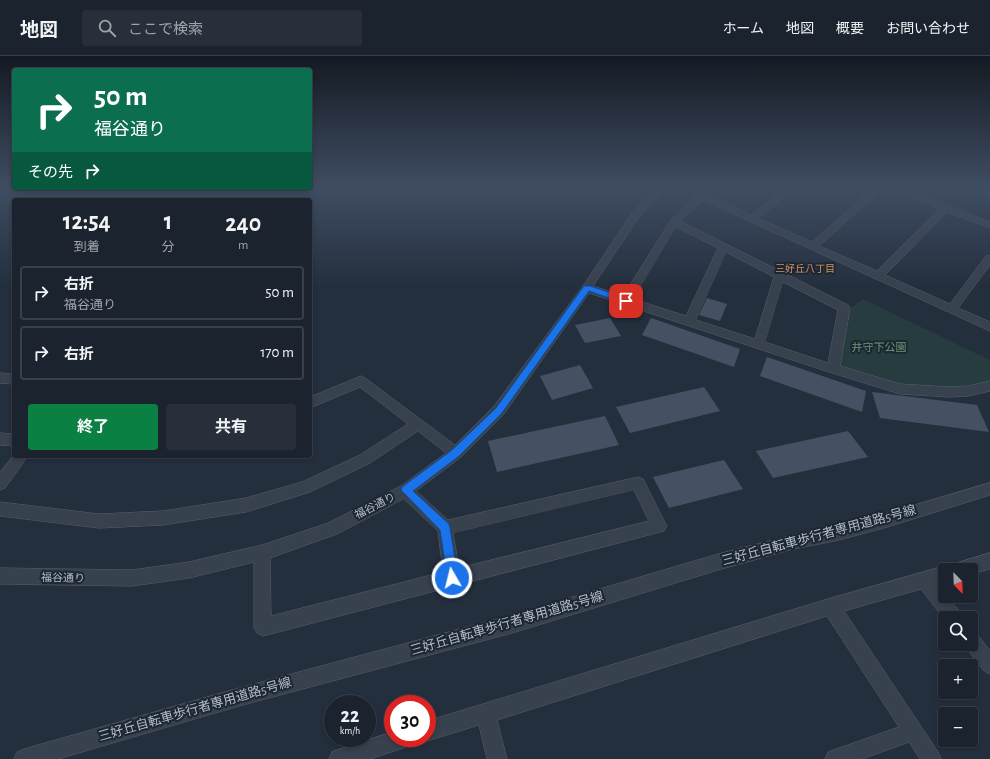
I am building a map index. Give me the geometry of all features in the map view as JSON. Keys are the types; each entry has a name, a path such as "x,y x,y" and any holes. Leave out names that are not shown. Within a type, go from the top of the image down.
{"street":[{"name":"福谷通り","path":"0,576 132,578 189,570 262,553 332,529 406,490 456,453 499,410 587,288 632,220"},
{"path":"626,301 653,255 676,220"},
{"path":"753,220 990,327"},
{"path":"813,246 844,220"},
{"path":"878,276 933,220"},
{"path":"976,220 990,225"},
{"path":"674,222 844,308 833,369"},
{"path":"689,322 723,246"},
{"path":"951,310 990,258"},
{"path":"759,344 780,275"},
{"path":"587,288 833,369 900,389 949,392 968,391 990,386"},
{"path":"0,378 12,379"},
{"path":"312,402 361,381 456,453"},
{"path":"0,509 99,521 163,518 246,505 305,487 359,462 418,424"},
{"path":"0,439 12,440"},
{"path":"0,484 20,458"},
{"path":"262,553 263,627 659,526 638,483 445,528"},
{"name":"三好丘自転車歩行者専用道路5号線","path":"24,759 239,697 512,624 718,562 793,542 836,534 990,489"},
{"path":"406,490 445,528 452,578"},
{"path":"978,565 990,561"},
{"path":"436,728 831,606 938,576"},
{"path":"925,581 949,611"},
{"path":"831,606 931,759"},
{"path":"978,649 990,665"},
{"path":"486,714 497,759"},
{"path":"835,759 913,731"},
{"path":"339,759 360,756 384,746"}],"green space":[{"name":"井守下公園","path":"863,299 990,360 990,382 937,390 904,389 837,372 847,311"}],"building":[{"path":"707,298 727,304 720,321 699,315"},
{"path":"610,318 621,336 585,343 575,325"},
{"path":"651,318 740,349 734,367 642,335"},
{"path":"767,357 866,391 862,412 760,376"},
{"path":"580,365 593,388 552,400 540,376"},
{"path":"704,387 720,411 630,433 616,407"},
{"path":"872,392 977,405 989,432 880,418"},
{"path":"605,416 619,445 497,472 488,441"},
{"path":"848,431 868,457 773,478 756,451"},
{"path":"724,460 743,489 669,508 653,477"}],"district":[{"name":"三好丘八丁目","path":"805,269"}],"route":[{"path":"452,578 445,528 406,490 456,453 499,410 587,288 626,301"}]}
